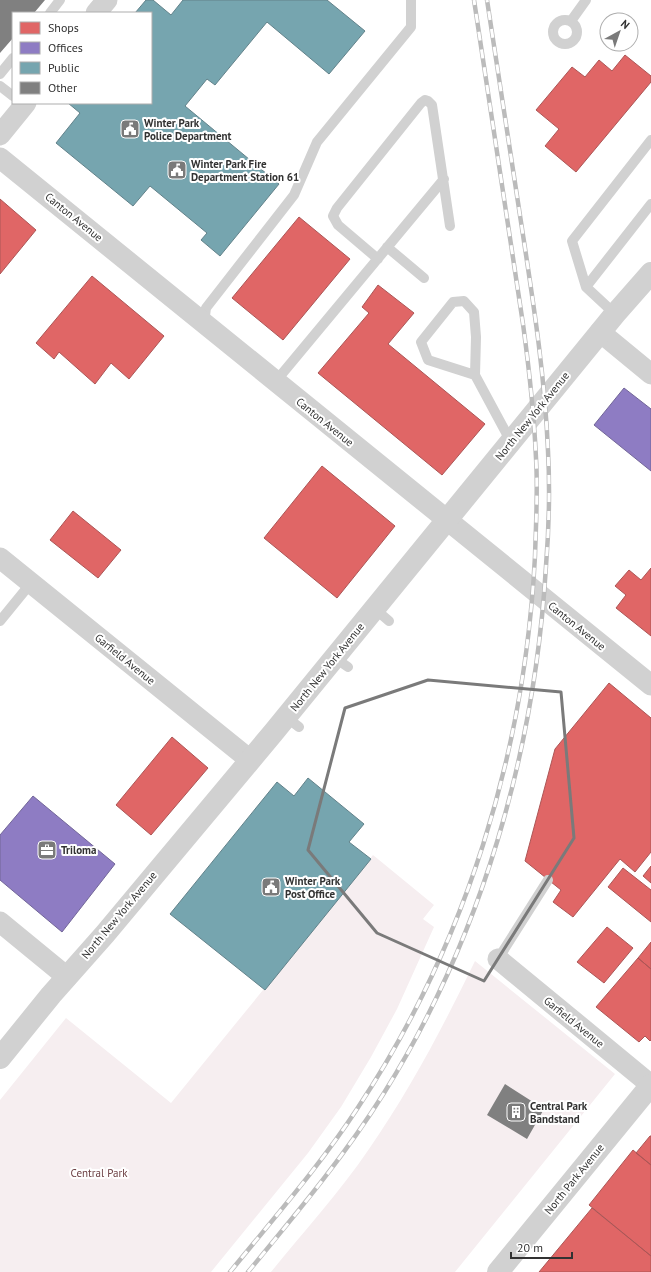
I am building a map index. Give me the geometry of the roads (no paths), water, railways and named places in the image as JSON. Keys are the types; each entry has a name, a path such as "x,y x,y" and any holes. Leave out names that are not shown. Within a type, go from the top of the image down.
{"street":[{"path":"97,12 107,0"},
{"path":"0,136 20,104"},
{"name":"Canton Avenue","path":"0,158 651,685"},
{"name":"North New York Avenue","path":"0,1058 250,760 293,722 382,615 447,520 600,332 651,273"},
{"path":"600,332 651,374"},
{"name":"Garfield Avenue","path":"0,558 250,760"},
{"path":"0,922 67,977"},
{"name":"Garfield Avenue","path":"498,959 651,1085"},
{"name":"North Park Avenue","path":"498,1272 651,1085"}],"lane":[{"path":"51,12 60,0"},
{"path":"204,323 206,308 294,195 317,142 410,27 411,0"},
{"path":"571,21 586,0"},
{"path":"0,74 12,59"},
{"path":"0,86 12,95"},
{"path":"378,259 338,225 333,216 334,212 421,103 425,100 432,105 450,226"},
{"path":"615,314 586,287 572,241 651,140"},
{"path":"276,381 444,179"},
{"path":"586,287 651,204"},
{"path":"387,247 424,278"},
{"path":"475,375 428,360 421,342 453,302 464,301 474,312 476,337 475,375 511,442"},
{"path":"0,620 31,583"},
{"path":"498,959 548,880"}],"railway":[{"path":"230,1272 327,1151 357,1109 396,1046 429,981 459,914 483,844 503,774 518,702 529,629 535,556 537,470 531,391 523,324 474,0"},
{"path":"248,1272 284,1229 353,1140 384,1093 419,1033 449,970 475,906 498,840 516,773 530,704 540,635 547,552 549,494 547,424 535,316 487,0"}],"place":[{"name":"Winter Park Police Department","path":"130,129"},
{"name":"Winter Park Fire Department Station 61","path":"177,170"},
{"name":"Triloma","path":"47,850"},
{"name":"Winter Park Post Office","path":"271,887"},
{"name":"Central Park Bandstand","path":"516,1112"}],"park label":[{"name":"Central Park","path":"99,1173"}]}
